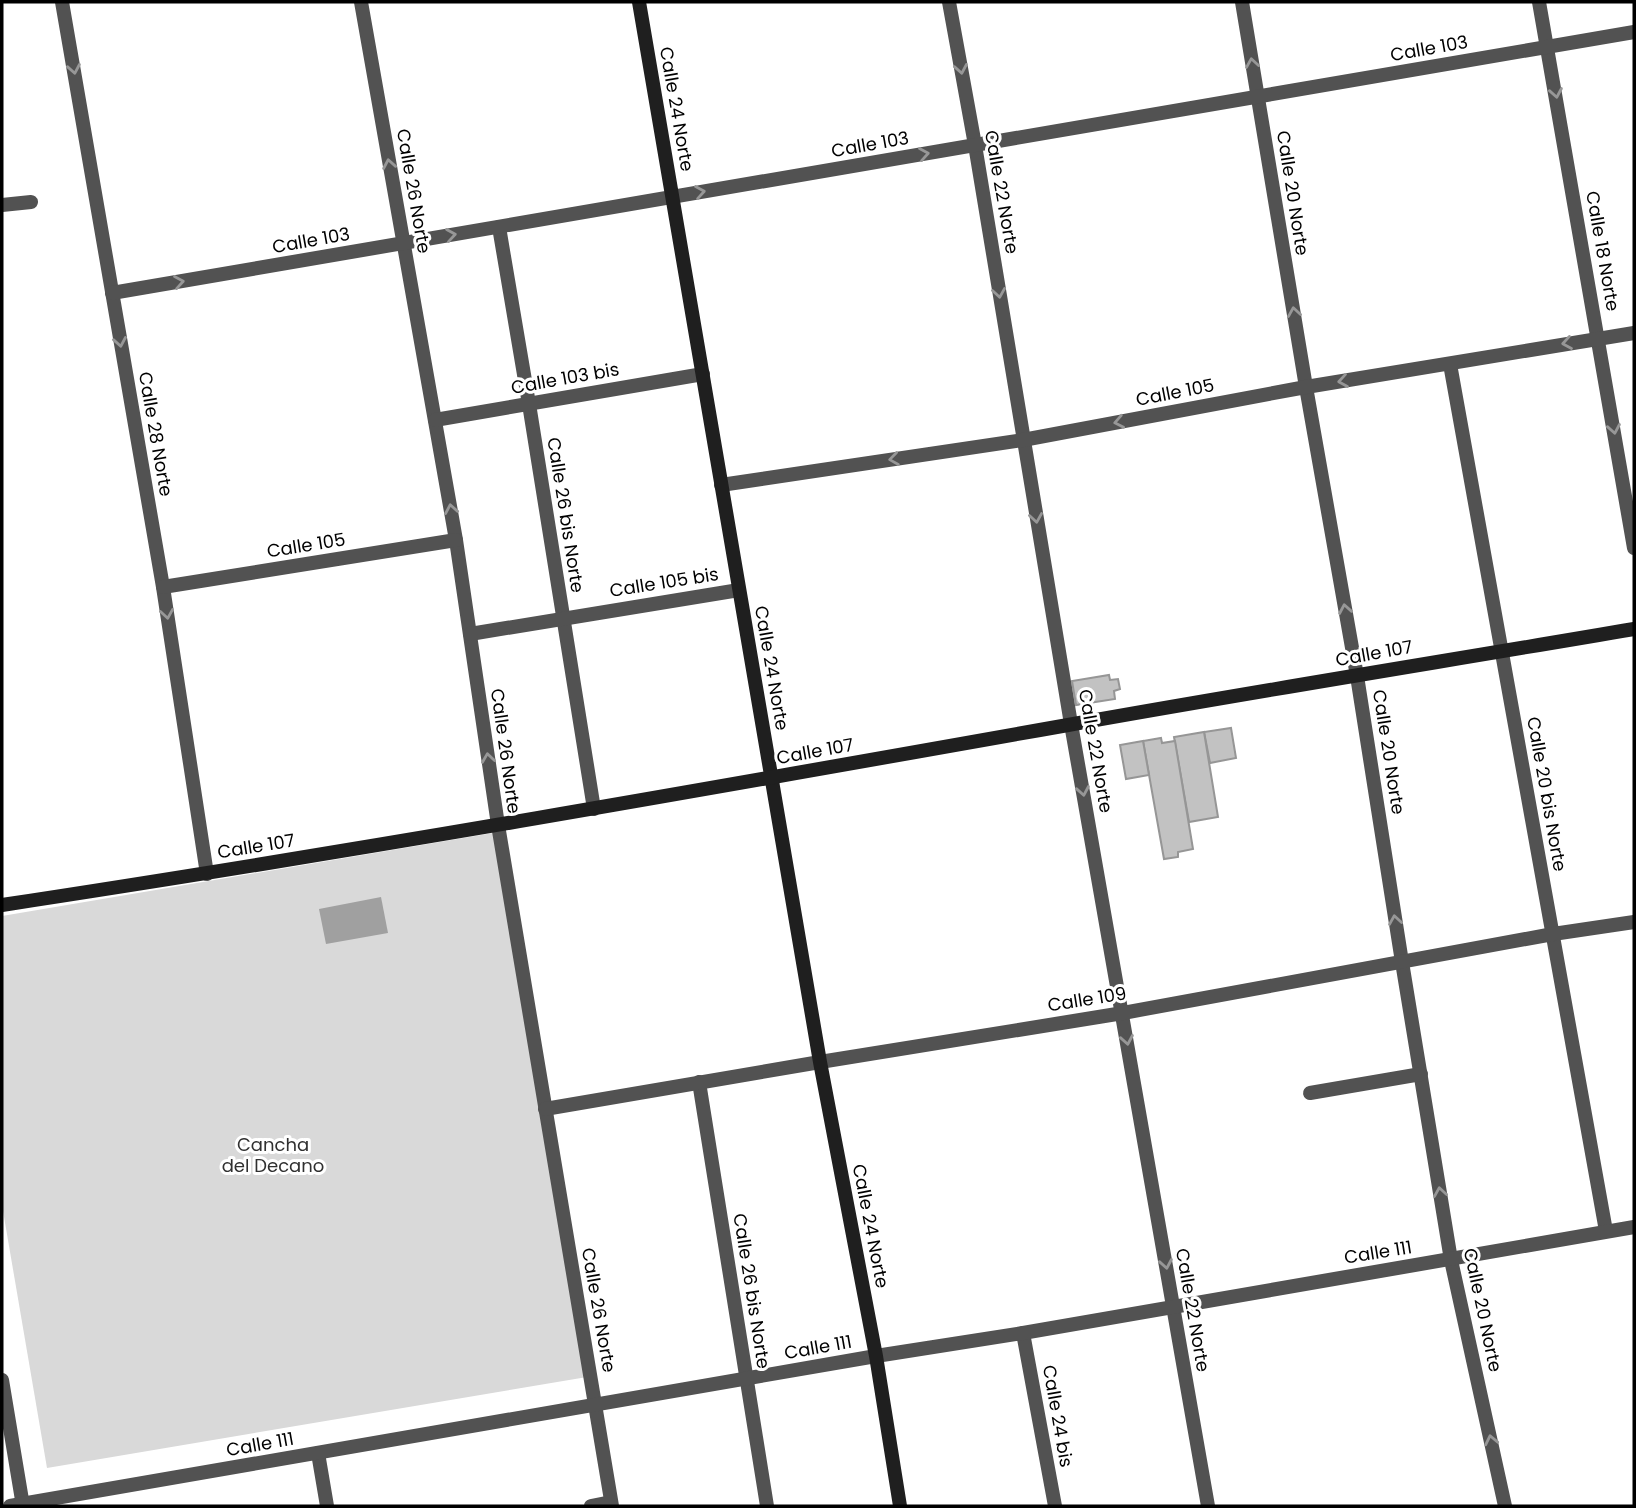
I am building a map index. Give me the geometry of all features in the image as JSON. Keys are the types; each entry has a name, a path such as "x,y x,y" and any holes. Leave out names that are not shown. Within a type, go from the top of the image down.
{"street":[{"name":"Calle 28 Norte","path":"62,2 163,587 207,874"},
{"name":"Calle 26 Norte","path":"361,2 456,540 498,825 612,1504"},
{"name":"Calle 24 Norte","path":"639,2 820,1062 876,1356 900,1506"},
{"name":"Calle 22 Norte","path":"949,2 1071,724 1208,1506"},
{"name":"Calle 20 Norte","path":"1242,2 1357,676 1451,1260 1505,1506"},
{"name":"Calle 18 Norte","path":"1539,2 1634,548"},
{"name":"Calle 103","path":"112,293 1634,32"},
{"path":"2,205 31,202"},
{"name":"Calle 26 bis Norte","path":"499,227 594,809"},
{"name":"Calle 105","path":"721,485 1023,440 1306,387 1634,333"},
{"name":"Calle 20 bis Norte","path":"1450,364 1606,1231"},
{"name":"Calle 103 bis","path":"435,420 703,374"},
{"name":"Calle 105","path":"163,587 456,540"},
{"name":"Calle 105 bis","path":"470,634 739,590"},
{"name":"Calle 107","path":"2,905 207,874 594,809 1071,724 1634,629"},
{"name":"Calle 109","path":"545,1109 1123,1013 1553,934 1634,922"},
{"path":"1310,1093 1421,1074"},
{"name":"Calle 26 bis Norte","path":"699,1082 767,1506"},
{"name":"Calle 111","path":"18,1506 1634,1227"},
{"name":"Calle 24 bis","path":"1023,1333 1055,1506"},
{"path":"2,1380 18,1506"},
{"path":"318,1453 327,1506"},
{"path":"591,1506 612,1504"}],"green space":[{"name":"Cancha del Decano","path":"493,833 587,1377 47,1468 2,1205 2,916"}],"shaded area":[{"path":"381,897 388,933 326,944 319,909"}],"building":[{"path":"1109,675 1110,680 1118,679 1120,689 1114,691 1115,699 1076,705 1072,681"},
{"path":"1231,728 1236,758 1210,763 1204,732"},
{"path":"1204,732 1218,817 1189,822 1174,737"},
{"path":"1161,738 1162,743 1175,741 1193,849 1178,852 1178,857 1164,859 1143,741"},
{"path":"1143,741 1149,775 1126,779 1120,745"}]}
